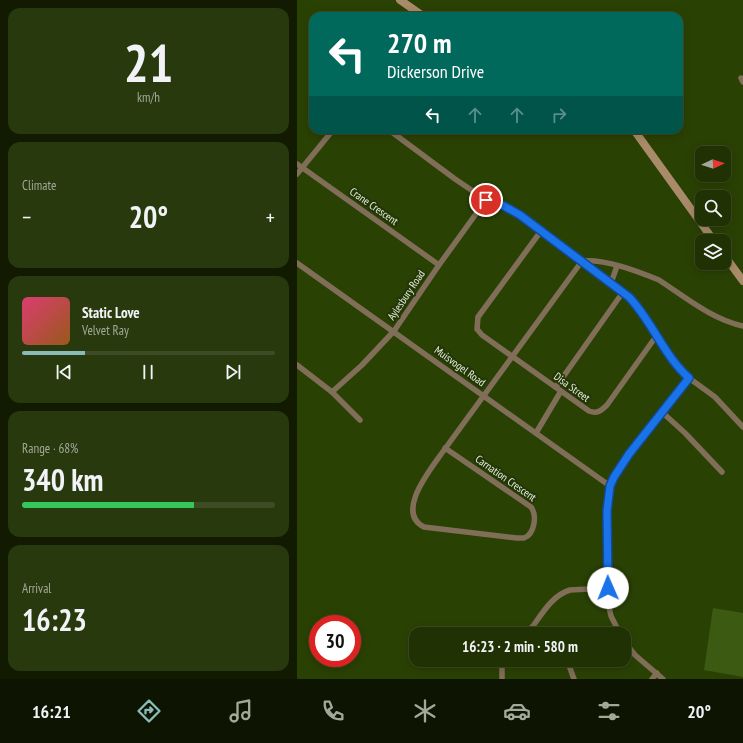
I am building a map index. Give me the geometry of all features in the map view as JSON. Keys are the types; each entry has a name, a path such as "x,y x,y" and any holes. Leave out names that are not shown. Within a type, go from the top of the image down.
{"street":[{"path":"400,0 417,12"},
{"path":"297,174 299,165 319,149 330,134"},
{"path":"394,134 486,200 510,209 520,215 623,292 637,306 674,362 689,378 702,386 715,397 743,427"},
{"path":"637,134 709,234"},
{"name":"Crane Crescent","path":"299,165 439,265"},
{"name":"Aylesbury Road","path":"332,392 394,331 486,200"},
{"name":"Disa Street","path":"541,231 478,317 477,329 482,335 593,413 600,412 607,405 657,335"},
{"path":"582,261 617,266 633,270 659,280 715,316 743,326"},
{"path":"445,448 582,261"},
{"name":"Muisvogel Road","path":"297,263 610,486"},
{"path":"731,265 743,281"},
{"path":"611,283 617,266"},
{"path":"556,387 623,292"},
{"path":"297,365 332,392 360,420"},
{"path":"616,627 611,616 608,588 607,511 610,486 625,460 689,378"},
{"path":"536,433 561,391"},
{"path":"663,413 685,432 722,472"},
{"name":"Carnation Crescent","path":"445,448 528,504 533,510 535,518 532,530 528,535 524,538 517,538 424,527 420,525 415,518 413,510 418,489 422,480 445,448"},
{"path":"532,627 552,601 565,592 570,590 608,588"},
{"path":"631,650 663,679"},
{"path":"502,667 502,679"},
{"path":"570,667 574,679"},
{"path":"652,679 657,674"}],"green space":[{"path":"713,608 743,613 743,677 704,670"}],"route":[{"path":"486,200 502,205 520,215 629,297 637,306 674,362 689,378 663,413 629,454 610,486 607,511 608,588"}]}
